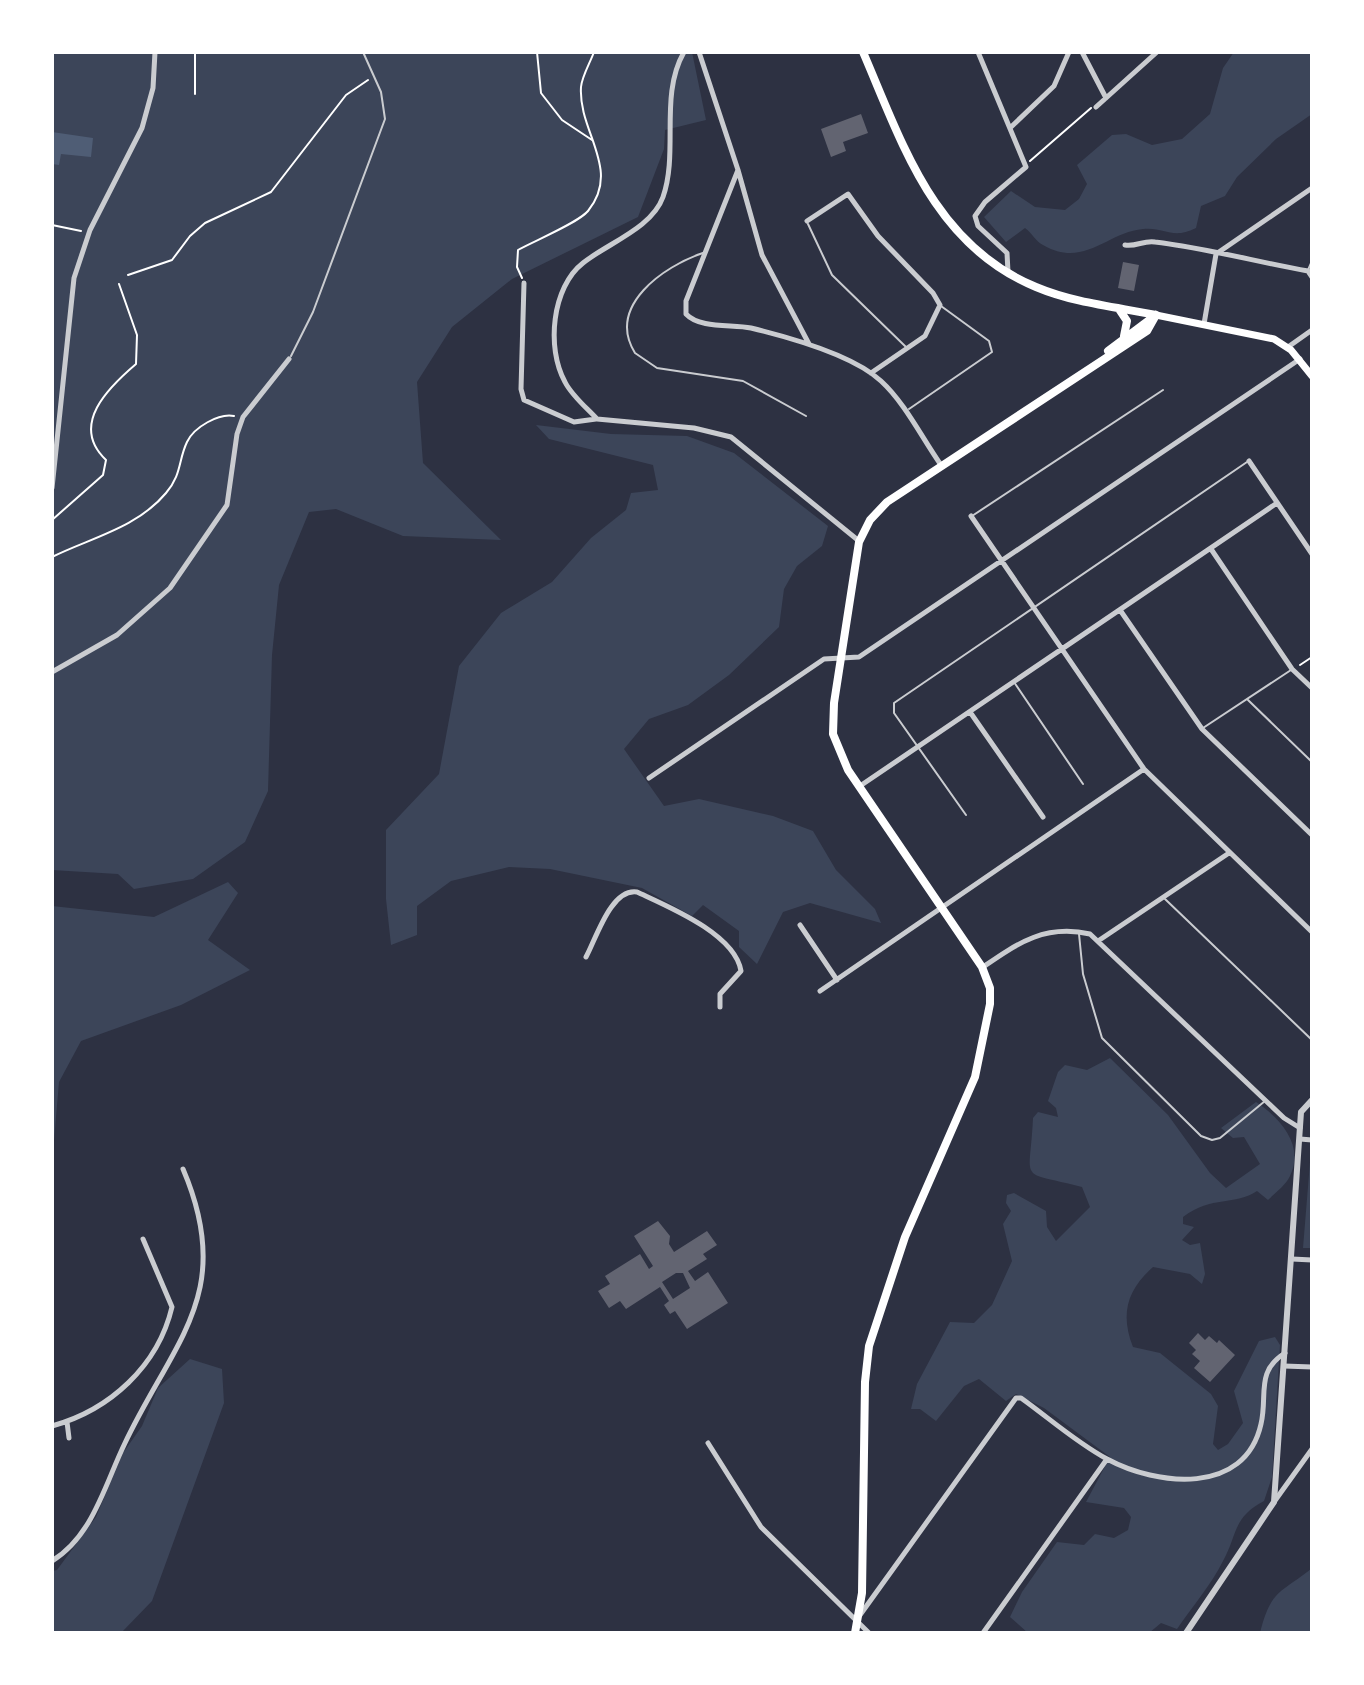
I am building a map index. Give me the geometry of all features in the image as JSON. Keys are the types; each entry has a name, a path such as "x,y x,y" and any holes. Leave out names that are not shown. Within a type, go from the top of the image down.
{"main road":[{"path":"863,52 930,200 959,236 1008,273 1051,292 1117,308 1266,336 1288,347 1312,376"},
{"path":"1117,308 1127,321 1124,337"},
{"path":"1099,359 1156,315"},
{"path":"855,1633 860,1619 866,1480 865,1382 869,1346 910,1225 975,1077 990,1004 990,988 982,967 859,787 843,761 833,734 859,542 881,507 1099,359 1147,331 1156,315"}],"street":[{"path":"52,488 74,278 90,230 142,128 153,88 155,52"},
{"path":"597,419 565,384 558,362 555,327 559,296 581,264 641,224 662,200 675,74 684,52"},
{"path":"699,52 762,255 809,345"},
{"path":"978,52 1026,167 985,202 975,216 978,226 1007,253 1008,273"},
{"path":"1010,128 1054,86 1069,52"},
{"path":"1082,52 1106,98"},
{"path":"1096,107 1157,52"},
{"path":"738,170 686,301 689,317 749,328 809,345 871,373 904,412 941,465"},
{"path":"1204,324 1216,254 1312,188"},
{"path":"807,221 848,194 878,236 933,293 940,305 925,336 871,373"},
{"path":"1125,245 1135,246 1149,241 1310,274"},
{"path":"524,283 521,389 524,400 574,422 597,419 694,428 731,437 859,542"},
{"path":"1288,347 1312,330"},
{"path":"52,672 117,635 170,588 227,505 237,434 243,417 289,359"},
{"path":"649,778 824,659 859,657 1300,359"},
{"path":"1249,461 1312,554"},
{"path":"859,787 1277,503"},
{"path":"971,516 1060,651 1144,769 1312,932"},
{"path":"1211,549 1312,688"},
{"path":"1120,610 1202,729 1312,835"},
{"path":"970,712 1043,817"},
{"path":"820,991 1144,769"},
{"path":"1098,941 1229,853"},
{"path":"586,957 615,903 624,893 637,892 707,929 735,952 741,971 720,994 720,1007"},
{"path":"800,925 837,980"},
{"path":"982,967 1026,937 1090,934 1266,1100 1300,1128"},
{"path":"1274,1502 1301,1112 1312,1100"},
{"path":"1300,1139 1312,1140"},
{"path":"52,1561 68,1551 99,1505 126,1440 187,1334 204,1262 202,1233 183,1169"},
{"path":"52,1426 67,1422 140,1374 168,1322 172,1307 169,1294 143,1239"},
{"path":"1292,1259 1312,1260"},
{"path":"860,1619 1016,1398 1107,1459 1153,1476 1191,1481 1220,1475 1245,1457 1261,1426 1265,1377 1270,1362 1285,1353"},
{"path":"1284,1366 1312,1367"},
{"path":"67,1422 69,1438"},
{"path":"708,1443 761,1527 860,1619 869,1633"},
{"path":"1186,1633 1312,1449"},
{"path":"983,1633 1107,1459"}],"lane":[{"path":"289,359 313,312 385,119 381,92 363,52"},
{"path":"807,221 832,275 907,349"},
{"path":"707,251 665,271 638,296 628,320 631,348 643,361 657,368 743,381 806,416"},
{"path":"1310,274 1312,261"},
{"path":"904,412 990,355 994,347 940,305"},
{"path":"971,516 1163,390"},
{"path":"966,815 894,713 898,699 1249,461"},
{"path":"1202,729 1295,668"},
{"path":"1013,682 1083,784"},
{"path":"1247,699 1312,762"},
{"path":"1163,897 1312,1040"},
{"path":"1079,933 1083,974 1102,1038 1201,1136 1212,1140 1220,1138 1266,1100"}],"path":[{"path":"195,52 195,94"},
{"path":"537,52 541,93 562,120 593,140"},
{"path":"524,283 517,267 518,250 587,213 602,183 601,159 584,120 581,85 594,52"},
{"path":"128,275 172,260 190,236 205,223 271,192 346,95 374,77"},
{"path":"1030,160 1089,108 1096,107"},
{"path":"52,225 78,232 90,230"},
{"path":"52,520 103,475 106,460 97,452 92,436 93,413 105,390 136,364 137,335 119,284"},
{"path":"52,557 129,523 173,484 181,472 188,440 206,423 226,414 243,417"},
{"path":"1295,668 1312,657"}],"shaded area":[{"path":"52,52 692,52 706,120 665,130 664,149 638,217 512,279 452,327 417,382 423,463 501,540 403,536 336,509 309,512 279,585 272,655 268,791 245,842 193,879 134,889 118,874 52,870"},
{"path":"1234,52 1312,52 1312,114 1276,139 1237,177 1225,196 1201,206 1196,228 1181,233 1143,229 1071,253 1043,245 1025,228 1006,242 984,217 1011,191 1035,207 1065,210 1079,199 1087,184 1077,165 1112,135 1126,134 1152,145 1182,139 1210,114 1223,68"},
{"path":"52,132 93,138 91,157 61,154 59,165 52,164"},
{"path":"536,425 611,434 687,436 734,453 828,526 822,546 797,566 784,589 779,627 729,675 688,705 649,719 624,749 664,806 699,799 773,816 813,831 836,870 875,909 881,923 810,903 783,912 757,964 739,947 739,931 703,905 692,916 642,888 550,869 509,867 451,881 417,906 417,935 391,945 386,899 386,830 439,774 459,666 501,613 552,582 591,538 626,510 631,493 658,490 653,465 549,439"},
{"path":"228,882 238,893 208,940 250,970 181,1005 81,1041 59,1082 52,1164 52,906 154,917"},
{"path":"1110,1058 1168,1115 1210,1173 1226,1188 1260,1164 1244,1137 1233,1138 1221,1128 1256,1102 1274,1116 1292,1143 1294,1165 1290,1176 1268,1200 1257,1191 1249,1196 1204,1206 1183,1217 1183,1224 1194,1227 1182,1240 1190,1245 1200,1243 1205,1274 1202,1284 1190,1274 1153,1267 1137,1285 1128,1303 1127,1313 1133,1347 1160,1353 1211,1394 1218,1406 1213,1444 1218,1450 1228,1444 1243,1423 1234,1391 1259,1341 1275,1337 1280,1345 1272,1477 1264,1501 1241,1520 1218,1570 1177,1629 1161,1623 1149,1633 1028,1633 1010,1617 1022,1592 1057,1542 1084,1545 1095,1534 1114,1538 1128,1530 1131,1517 1124,1508 1086,1502 1110,1457 1044,1408 1016,1394 1006,1401 979,1379 964,1386 936,1421 920,1409 911,1409 917,1384 950,1322 974,1323 992,1305 1012,1261 1003,1224 1011,1211 1006,1203 1007,1195 1014,1193 1046,1211 1047,1227 1056,1241 1090,1207 1082,1187 1046,1178 1032,1171 1033,1118 1038,1112 1058,1117 1056,1108 1048,1101 1058,1072 1065,1065 1087,1070"},
{"path":"1311,1150 1312,1248 1303,1248"},
{"path":"190,1359 222,1369 224,1403 152,1601 121,1633 52,1633 52,1571 57,1570 96,1517 123,1453 142,1426 158,1388"},
{"path":"1312,1568 1312,1633 1260,1633 1273,1599"}],"building":[{"path":"861,114 868,133 843,142 846,151 831,157 821,129"},
{"path":"1123,262 1139,265 1134,291 1118,288"},
{"path":"658,1221 670,1236 669,1244 674,1252 707,1231 717,1245 703,1254 707,1259 688,1271 695,1281 708,1272 728,1303 687,1329 675,1311 670,1314 664,1305 669,1301 660,1287 626,1309 620,1301 609,1308 598,1291 610,1284 605,1276 640,1254 649,1269 653,1266 634,1236","holes":["676,1273 683,1273 690,1288 673,1299 662,1282"]},
{"path":"1198,1333 1205,1340 1209,1336 1217,1343 1219,1340 1235,1355 1210,1382 1194,1368 1200,1361 1192,1354 1196,1350 1189,1343"}]}
